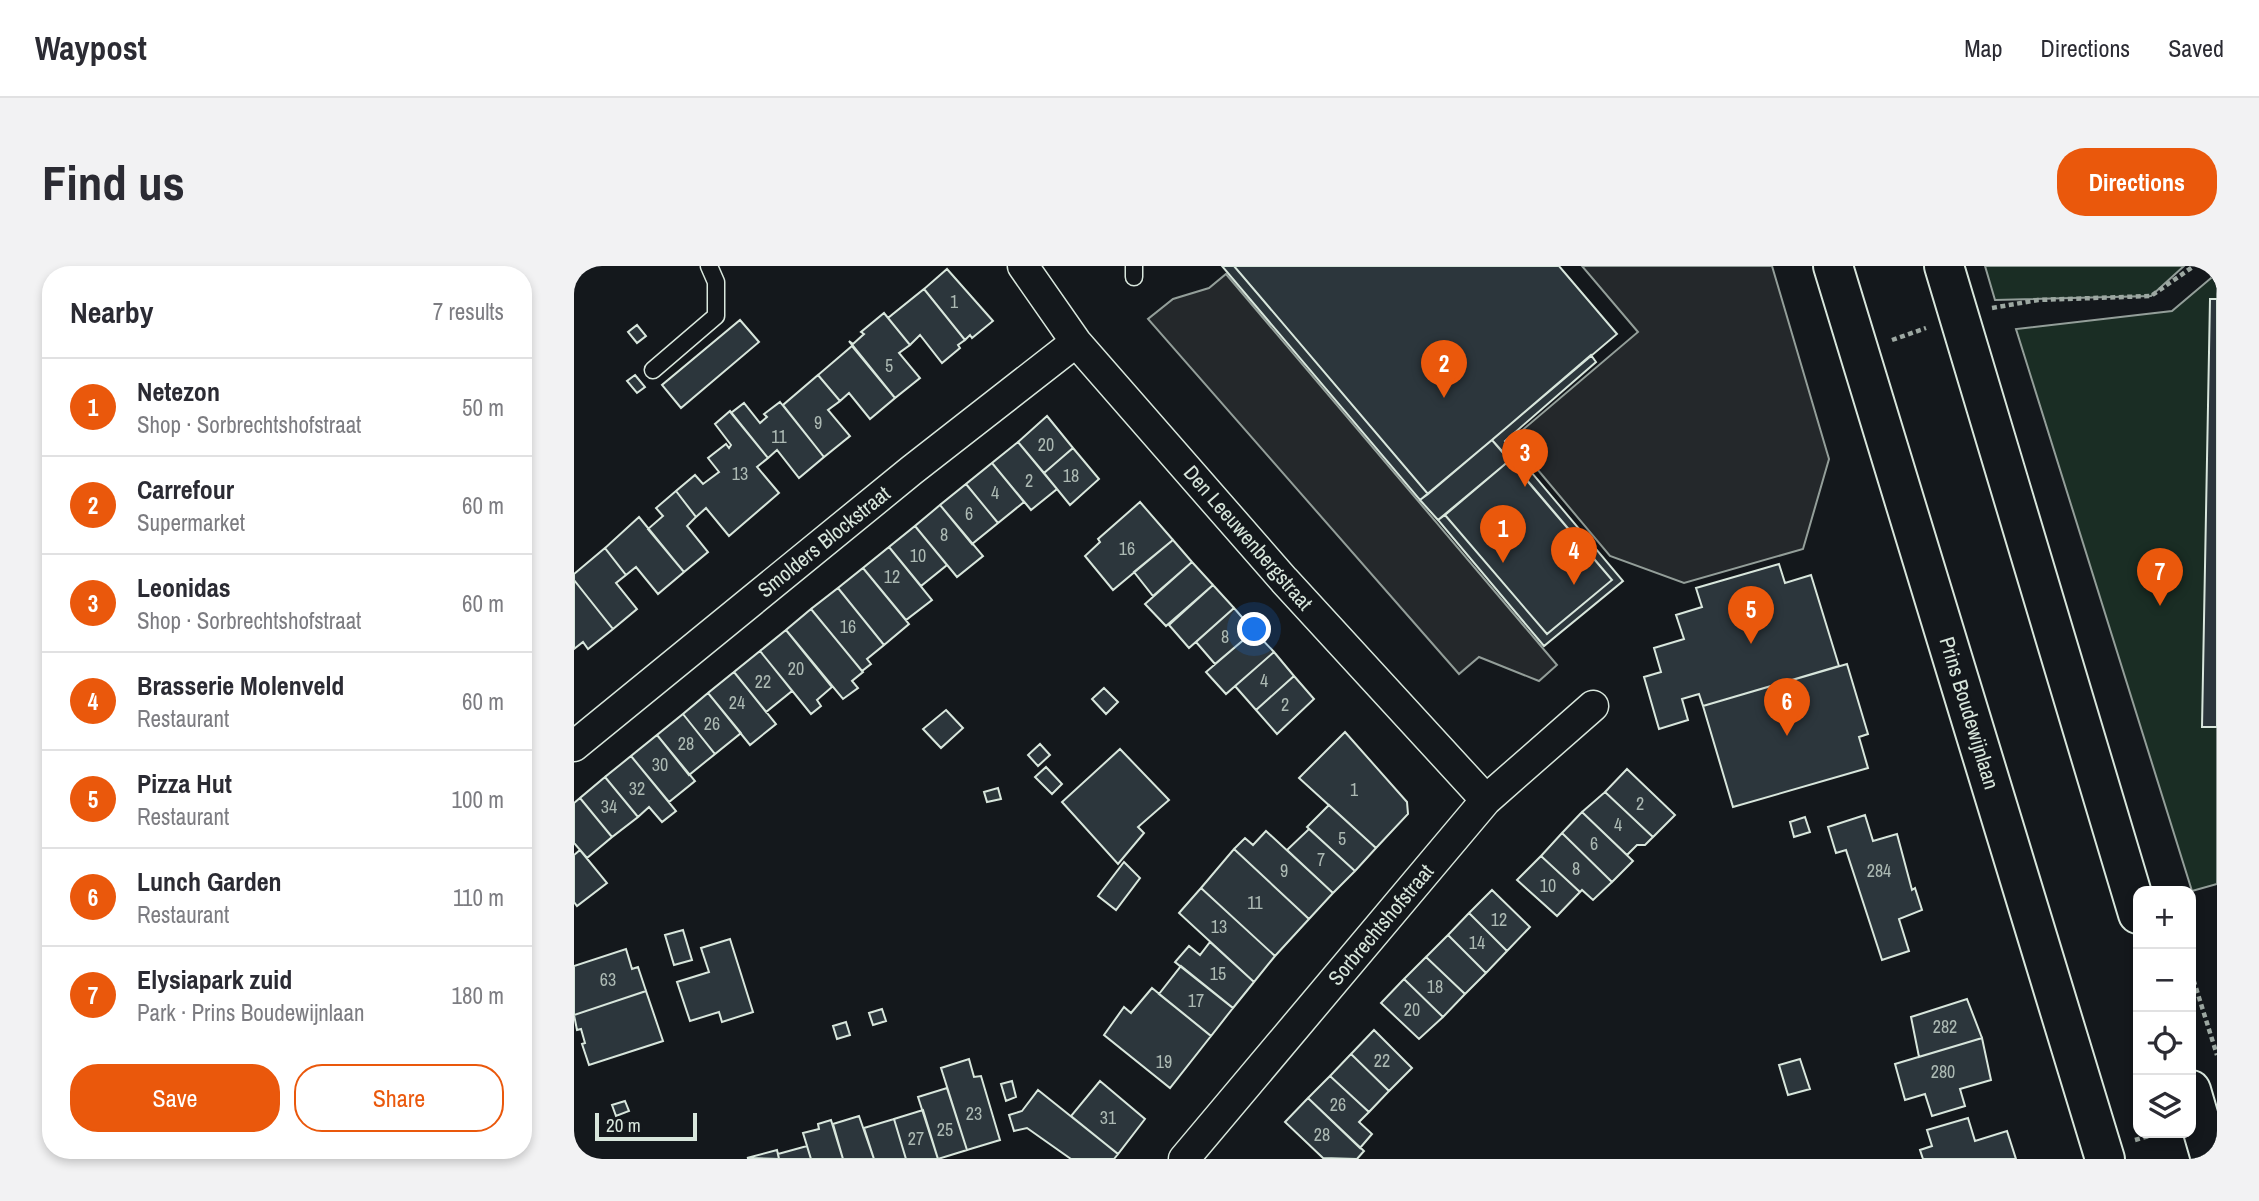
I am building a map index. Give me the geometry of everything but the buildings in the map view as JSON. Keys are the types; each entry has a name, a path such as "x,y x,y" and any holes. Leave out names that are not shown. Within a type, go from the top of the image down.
{"main road":[{"name":"Prins Boudewijnlaan","path":"1833,266 2105,1159"},
{"path":"1944,266 1976,313 2133,895"},
{"path":"2196,1107 2211,1159"}],"street":[{"name":"Den Leeuwenbergstraat","path":"1023,266 1076,342 1284,580 1486,800"},
{"name":"Smolders Blockstraat","path":"574,746 912,470 1076,342"},
{"name":"Sorbrechtshofstraat","path":"1184,1159 1486,800 1593,706"}],"lane":[{"path":"653,370 716,316 716,282 709,266"}],"path":[{"path":"1860,350 1976,313 2038,300 2151,296 2194,266"},
{"path":"2196,988 2217,1055"}],"green space":[{"path":"1985,266 2184,266 2151,296 1995,300"},
{"path":"2217,273 2217,884 2196,890 2196,886 2190,886 2016,329 2172,311"}],"shaded area":[{"path":"1582,266 1772,266 1829,459 1803,549 1684,583 1610,556 1512,439 1638,332"},
{"path":"1226,274 1557,665 1539,681 1479,657 1459,674 1148,319 1173,299 1209,288"}],"place":[{"name":"Carrefour","path":"1444,398"},
{"name":"Leonidas","path":"1525,487"},
{"name":"Netezon","path":"1503,563"},
{"name":"Brasserie Molenveld","path":"1574,585"},
{"name":"Elysiapark zuid","path":"2160,606"},
{"name":"Pizza Hut","path":"1751,644"},
{"name":"Lunch Garden","path":"1787,736"}]}
